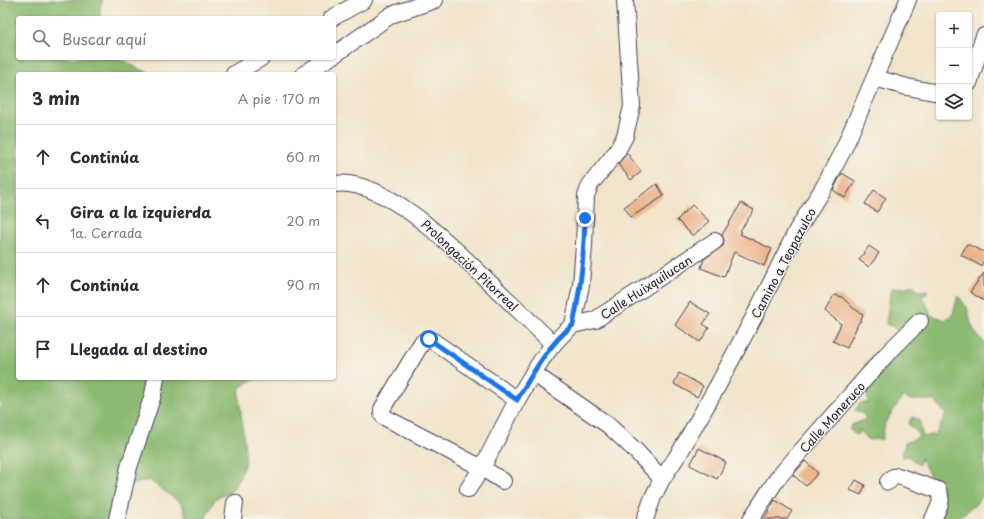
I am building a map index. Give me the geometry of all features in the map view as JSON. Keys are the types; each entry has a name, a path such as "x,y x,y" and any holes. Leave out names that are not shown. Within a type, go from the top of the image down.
{"street":[{"path":"336,16 364,0"},
{"path":"336,54 391,15 434,0"},
{"path":"468,489 482,468 514,398 553,344 573,325 581,278 586,196 590,185 617,151 625,136 632,106 625,0"},
{"name":"Camino a Teopazulco","path":"646,519 653,497 662,479 672,465 707,405 756,313 797,230 825,185 844,148 908,0"},
{"path":"972,74 984,36"},
{"path":"237,72 258,60"},
{"path":"307,72 326,60"},
{"path":"875,78 907,87 936,92"},
{"name":"Prolongación Pitorreal","path":"336,184 358,185 391,200 419,218 444,238 553,344"},
{"name":"Calle Huixquilucan","path":"573,325 595,320 715,241"},
{"name":"Calle Moneruco","path":"750,519 777,479 795,458 886,355 920,321"},
{"path":"503,481 482,468 384,417 382,413 384,405 421,344 427,339 433,341 514,398"},
{"path":"533,373 608,425 635,450 662,479"},
{"path":"117,519 129,467 153,395 156,380"},
{"path":"888,482 893,477 898,476 938,490 942,500 933,519"},
{"path":"233,519 235,503"}],"green space":[{"path":"0,0 103,0 100,7 100,16 16,16 16,60 123,60 140,70 147,72 16,72 16,380 253,380 240,387 239,396 246,460 239,479 231,492 215,499 206,519 187,519 182,504 149,480 131,485 120,519 0,519"},
{"path":"913,285 919,291 927,290 927,294 922,296 931,315 945,320 953,314 958,296 967,307 974,330 984,342 984,492 976,504 957,519 936,519 938,480 930,476 921,458 919,465 908,456 902,457 905,443 919,437 916,431 908,424 912,417 919,420 923,437 936,434 946,414 934,400 911,400 903,396 885,423 882,439 869,440 861,431 856,435 849,429 852,425 866,419 863,414 855,410 860,403 868,403 865,364 872,361 899,333 894,327 886,324 891,288 902,288"}],"building":[{"path":"627,153 641,172 631,180 618,164"},
{"path":"842,173 855,181 845,198 833,190"},
{"path":"657,184 664,196 631,217 624,207"},
{"path":"874,190 886,198 877,212 865,204"},
{"path":"741,203 754,210 740,231 742,232 740,234 772,249 764,266 734,252 724,277 701,268 704,259 723,246 724,240 722,235"},
{"path":"692,205 709,221 693,236 677,220"},
{"path":"967,244 984,252 984,260 981,266 961,255"},
{"path":"869,246 879,253 869,267 859,260"},
{"path":"984,273 984,301 970,292"},
{"path":"834,295 842,297 853,308 863,314 847,348 833,341 841,324 825,311"},
{"path":"690,302 710,314 703,324 709,328 700,342 675,325"},
{"path":"679,373 703,386 697,397 674,384"},
{"path":"699,448 726,462 717,479 690,465"},
{"path":"805,461 818,473 806,486 793,475"},
{"path":"856,480 865,485 861,495 850,490"},
{"path":"775,500 792,511 787,519 764,519"}],"route":[{"path":"429,339 517,400 553,344 573,325 581,285 585,218"}]}
